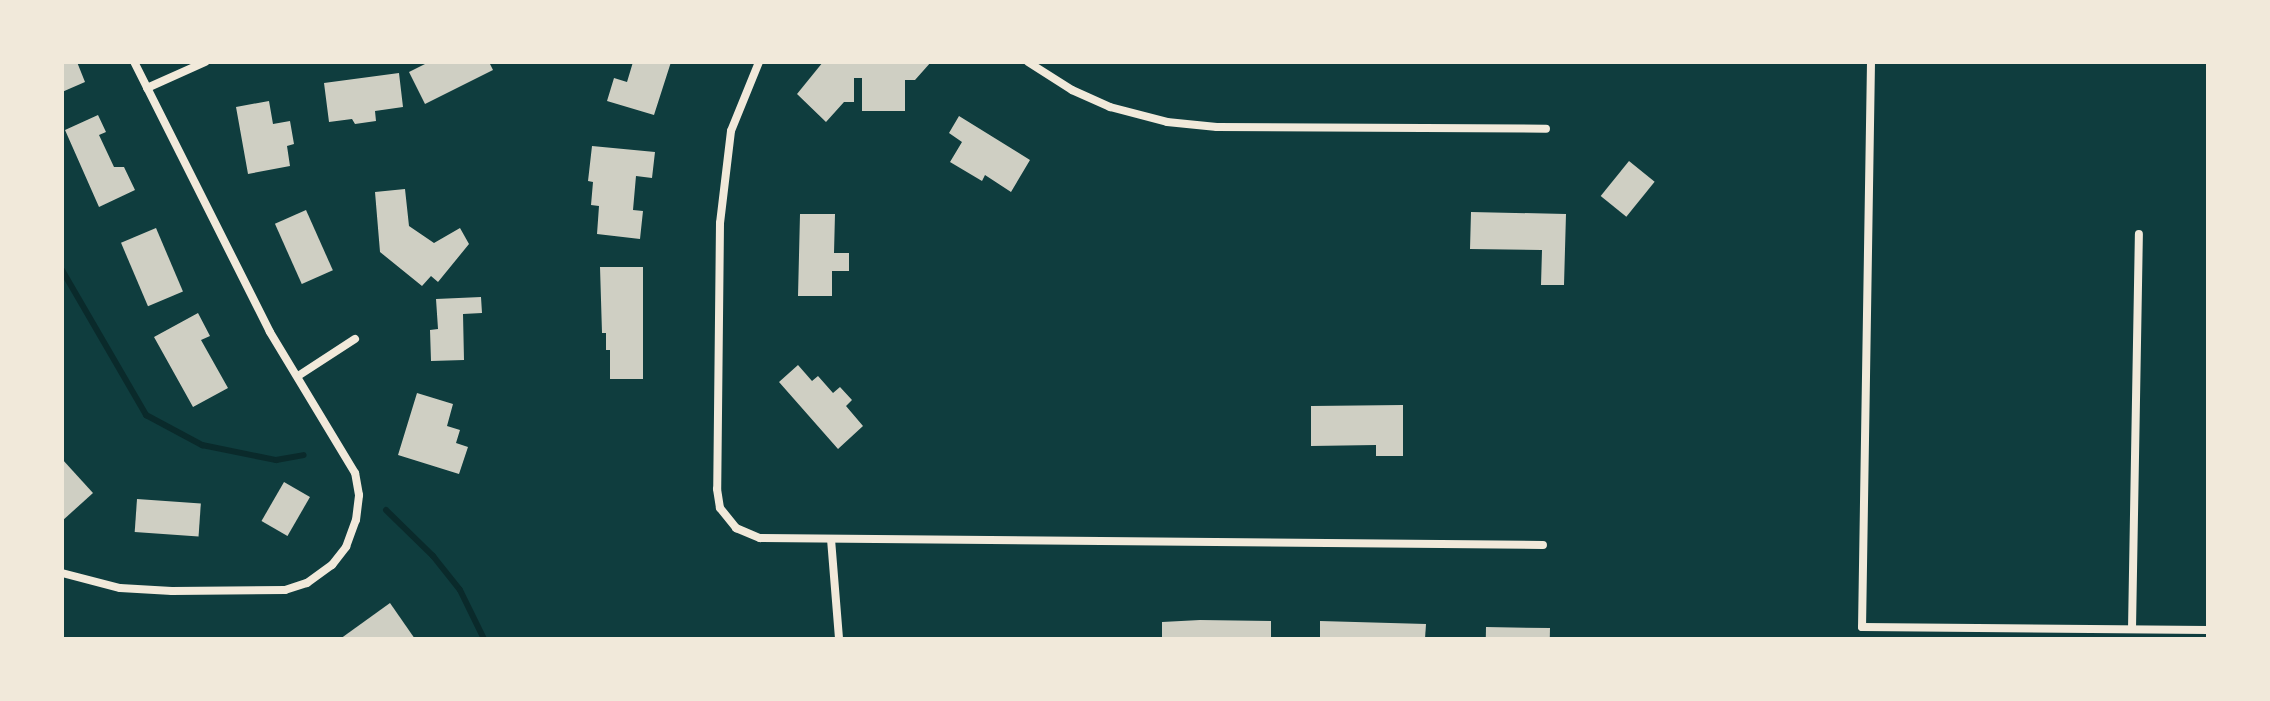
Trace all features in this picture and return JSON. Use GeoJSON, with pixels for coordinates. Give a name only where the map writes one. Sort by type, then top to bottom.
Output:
{"type":"FeatureCollection","features":[{"type":"Feature","properties":{"kind":"street"},"geometry":{"type":"LineString","coordinates":[[62,573],[120,588],[285,590],[307,583],[332,565],[346,547],[359,495],[355,473],[270,332],[134,62]]}},
{"type":"Feature","properties":{"kind":"street"},"geometry":{"type":"LineString","coordinates":[[147,88],[205,62]]}},
{"type":"Feature","properties":{"kind":"street"},"geometry":{"type":"LineString","coordinates":[[759,62],[731,131],[720,223],[717,489],[720,508],[736,528],[760,538],[1543,545]]}},
{"type":"Feature","properties":{"kind":"street"},"geometry":{"type":"LineString","coordinates":[[1028,62],[1072,90],[1110,107],[1167,122],[1217,127],[1546,129]]}},
{"type":"Feature","properties":{"kind":"street"},"geometry":{"type":"LineString","coordinates":[[1871,62],[1862,627],[2208,630]]}},
{"type":"Feature","properties":{"kind":"street"},"geometry":{"type":"LineString","coordinates":[[2132,629],[2139,234]]}},
{"type":"Feature","properties":{"kind":"street"},"geometry":{"type":"LineString","coordinates":[[298,376],[355,339]]}},
{"type":"Feature","properties":{"kind":"street"},"geometry":{"type":"LineString","coordinates":[[831,539],[839,639]]}},
{"type":"Feature","properties":{"kind":"building"},"geometry":{"type":"Polygon","coordinates":[[[62,62],[77,62],[85,82],[62,92],[62,62]]]}},
{"type":"Feature","properties":{"kind":"building"},"geometry":{"type":"Polygon","coordinates":[[[429,62],[489,62],[493,70],[425,104],[409,72],[429,62]]]}},
{"type":"Feature","properties":{"kind":"building"},"geometry":{"type":"Polygon","coordinates":[[[633,62],[671,62],[654,115],[607,101],[614,78],[627,82],[633,62]]]}},
{"type":"Feature","properties":{"kind":"building"},"geometry":{"type":"Polygon","coordinates":[[[823,62],[931,62],[915,80],[905,80],[905,111],[862,111],[862,78],[854,78],[854,102],[844,102],[826,122],[797,94],[823,62]]]}},
{"type":"Feature","properties":{"kind":"building"},"geometry":{"type":"Polygon","coordinates":[[[399,73],[403,107],[375,111],[376,121],[355,124],[352,119],[329,122],[324,83],[399,73]]]}},
{"type":"Feature","properties":{"kind":"building"},"geometry":{"type":"Polygon","coordinates":[[[269,101],[273,124],[290,121],[294,144],[287,146],[290,166],[248,174],[236,107],[269,101]]]}},
{"type":"Feature","properties":{"kind":"building"},"geometry":{"type":"Polygon","coordinates":[[[98,115],[106,132],[99,135],[114,167],[124,167],[135,190],[99,207],[65,130],[98,115]]]}},
{"type":"Feature","properties":{"kind":"building"},"geometry":{"type":"Polygon","coordinates":[[[959,116],[1030,160],[1011,192],[985,175],[982,181],[950,162],[962,142],[949,133],[959,116]]]}},
{"type":"Feature","properties":{"kind":"building"},"geometry":{"type":"Polygon","coordinates":[[[592,146],[655,152],[652,178],[636,176],[633,210],[643,211],[640,239],[597,234],[599,206],[591,205],[593,182],[588,181],[592,146]]]}},
{"type":"Feature","properties":{"kind":"building"},"geometry":{"type":"Polygon","coordinates":[[[1629,161],[1655,182],[1626,217],[1601,196],[1629,161]]]}},
{"type":"Feature","properties":{"kind":"building"},"geometry":{"type":"Polygon","coordinates":[[[405,189],[409,226],[434,243],[460,228],[469,244],[438,282],[431,276],[422,286],[380,252],[375,192],[405,189]]]}},
{"type":"Feature","properties":{"kind":"building"},"geometry":{"type":"Polygon","coordinates":[[[306,210],[333,270],[302,284],[275,224],[306,210]]]}},
{"type":"Feature","properties":{"kind":"building"},"geometry":{"type":"Polygon","coordinates":[[[1471,212],[1566,214],[1564,285],[1541,285],[1542,250],[1470,249],[1471,212]]]}},
{"type":"Feature","properties":{"kind":"building"},"geometry":{"type":"Polygon","coordinates":[[[800,214],[835,214],[834,253],[849,253],[849,271],[832,271],[832,296],[798,296],[800,214]]]}},
{"type":"Feature","properties":{"kind":"building"},"geometry":{"type":"Polygon","coordinates":[[[156,228],[183,292],[148,306],[121,243],[156,228]]]}},
{"type":"Feature","properties":{"kind":"building"},"geometry":{"type":"Polygon","coordinates":[[[600,267],[643,267],[643,379],[610,379],[610,350],[606,350],[606,333],[602,333],[600,267]]]}},
{"type":"Feature","properties":{"kind":"building"},"geometry":{"type":"Polygon","coordinates":[[[481,297],[482,313],[463,314],[464,360],[431,361],[430,330],[438,329],[436,299],[481,297]]]}},
{"type":"Feature","properties":{"kind":"building"},"geometry":{"type":"Polygon","coordinates":[[[198,313],[210,336],[201,340],[228,388],[193,407],[154,337],[198,313]]]}},
{"type":"Feature","properties":{"kind":"building"},"geometry":{"type":"Polygon","coordinates":[[[798,365],[812,381],[818,376],[833,393],[840,387],[852,400],[846,406],[863,426],[838,449],[779,382],[798,365]]]}},
{"type":"Feature","properties":{"kind":"building"},"geometry":{"type":"Polygon","coordinates":[[[417,393],[453,404],[447,426],[460,430],[456,443],[468,447],[459,474],[398,455],[417,393]]]}},
{"type":"Feature","properties":{"kind":"building"},"geometry":{"type":"Polygon","coordinates":[[[1403,405],[1403,456],[1376,456],[1376,445],[1311,446],[1311,406],[1403,405]]]}},
{"type":"Feature","properties":{"kind":"building"},"geometry":{"type":"Polygon","coordinates":[[[62,459],[93,493],[62,521],[62,459]]]}},
{"type":"Feature","properties":{"kind":"building"},"geometry":{"type":"Polygon","coordinates":[[[284,482],[310,497],[287,536],[262,521],[284,482]]]}},
{"type":"Feature","properties":{"kind":"building"},"geometry":{"type":"Polygon","coordinates":[[[137,499],[201,503],[199,536],[135,532],[137,499]]]}},
{"type":"Feature","properties":{"kind":"building"},"geometry":{"type":"Polygon","coordinates":[[[390,603],[415,639],[340,639],[390,603]]]}},
{"type":"Feature","properties":{"kind":"building"},"geometry":{"type":"Polygon","coordinates":[[[1271,621],[1271,639],[1162,639],[1162,622],[1271,621]]]}},
{"type":"Feature","properties":{"kind":"building"},"geometry":{"type":"Polygon","coordinates":[[[1320,621],[1426,624],[1425,639],[1320,639],[1320,621]]]}},
{"type":"Feature","properties":{"kind":"building"},"geometry":{"type":"Polygon","coordinates":[[[1486,627],[1550,628],[1550,639],[1486,639],[1486,627]]]}},
{"type":"Feature","properties":{"kind":"waterway"},"geometry":{"type":"LineString","coordinates":[[62,270],[146,415],[202,445],[276,460],[304,455]]}},
{"type":"Feature","properties":{"kind":"waterway"},"geometry":{"type":"LineString","coordinates":[[386,510],[433,556],[460,590],[484,639]]}}]}
